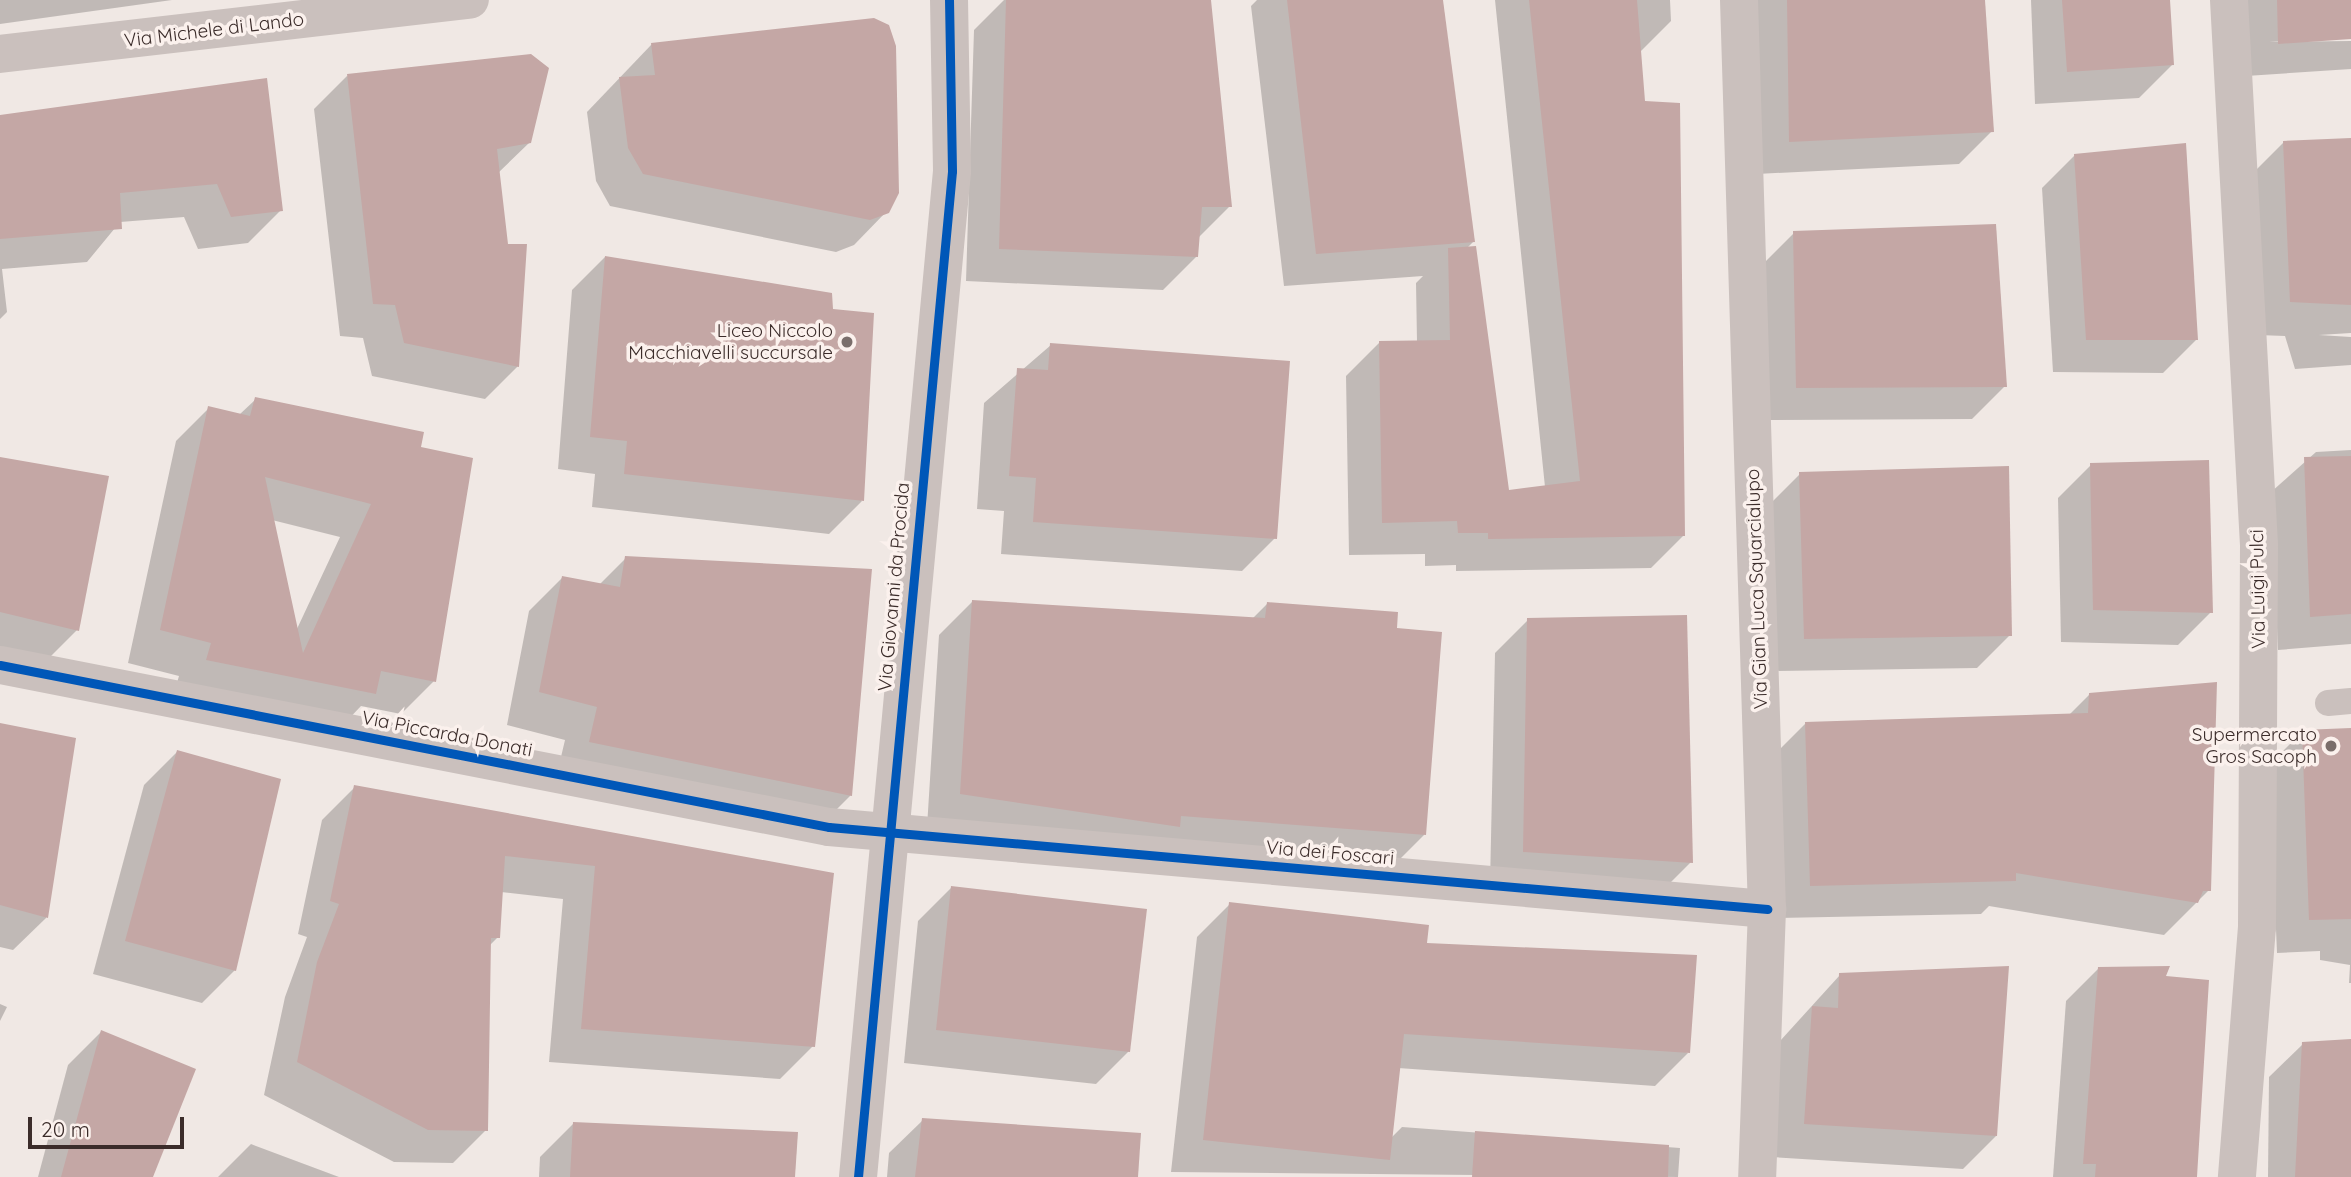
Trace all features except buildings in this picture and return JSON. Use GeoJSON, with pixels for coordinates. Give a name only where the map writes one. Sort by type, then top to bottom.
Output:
{"type":"FeatureCollection","features":[{"type":"Feature","properties":{"kind":"street","name":"Via Michele di Lando"},"geometry":{"type":"LineString","coordinates":[[0,54],[470,0]]}},
{"type":"Feature","properties":{"kind":"street","name":"Via Giovanni da Procida"},"geometry":{"type":"LineString","coordinates":[[858,1177],[952,171],[949,0]]}},
{"type":"Feature","properties":{"kind":"street","name":"Via Gian Luca Squarcialupo"},"geometry":{"type":"LineString","coordinates":[[1739,0],[1767,909],[1757,1177]]}},
{"type":"Feature","properties":{"kind":"street","name":"Via Luigi Pulci"},"geometry":{"type":"LineString","coordinates":[[2229,0],[2259,545],[2257,928],[2237,1177]]}},
{"type":"Feature","properties":{"kind":"street","name":"Via Piccarda Donati"},"geometry":{"type":"LineString","coordinates":[[0,664],[829,827],[889,831]]}},
{"type":"Feature","properties":{"kind":"street","name":"Via dei Foscari"},"geometry":{"type":"LineString","coordinates":[[889,831],[1767,909]]}},
{"type":"Feature","properties":{"kind":"cycle path"},"geometry":{"type":"LineString","coordinates":[[858,1177],[952,171],[949,0]]}},
{"type":"Feature","properties":{"kind":"cycle path"},"geometry":{"type":"LineString","coordinates":[[0,665],[829,827],[1767,909]]}},
{"type":"Feature","properties":{"kind":"place","name":"Liceo Niccolo Macchiavelli succursale"},"geometry":{"type":"Point","coordinates":[847,342]}},
{"type":"Feature","properties":{"kind":"place","name":"Supermercato Gros Sacoph"},"geometry":{"type":"Point","coordinates":[2331,746]}}]}
